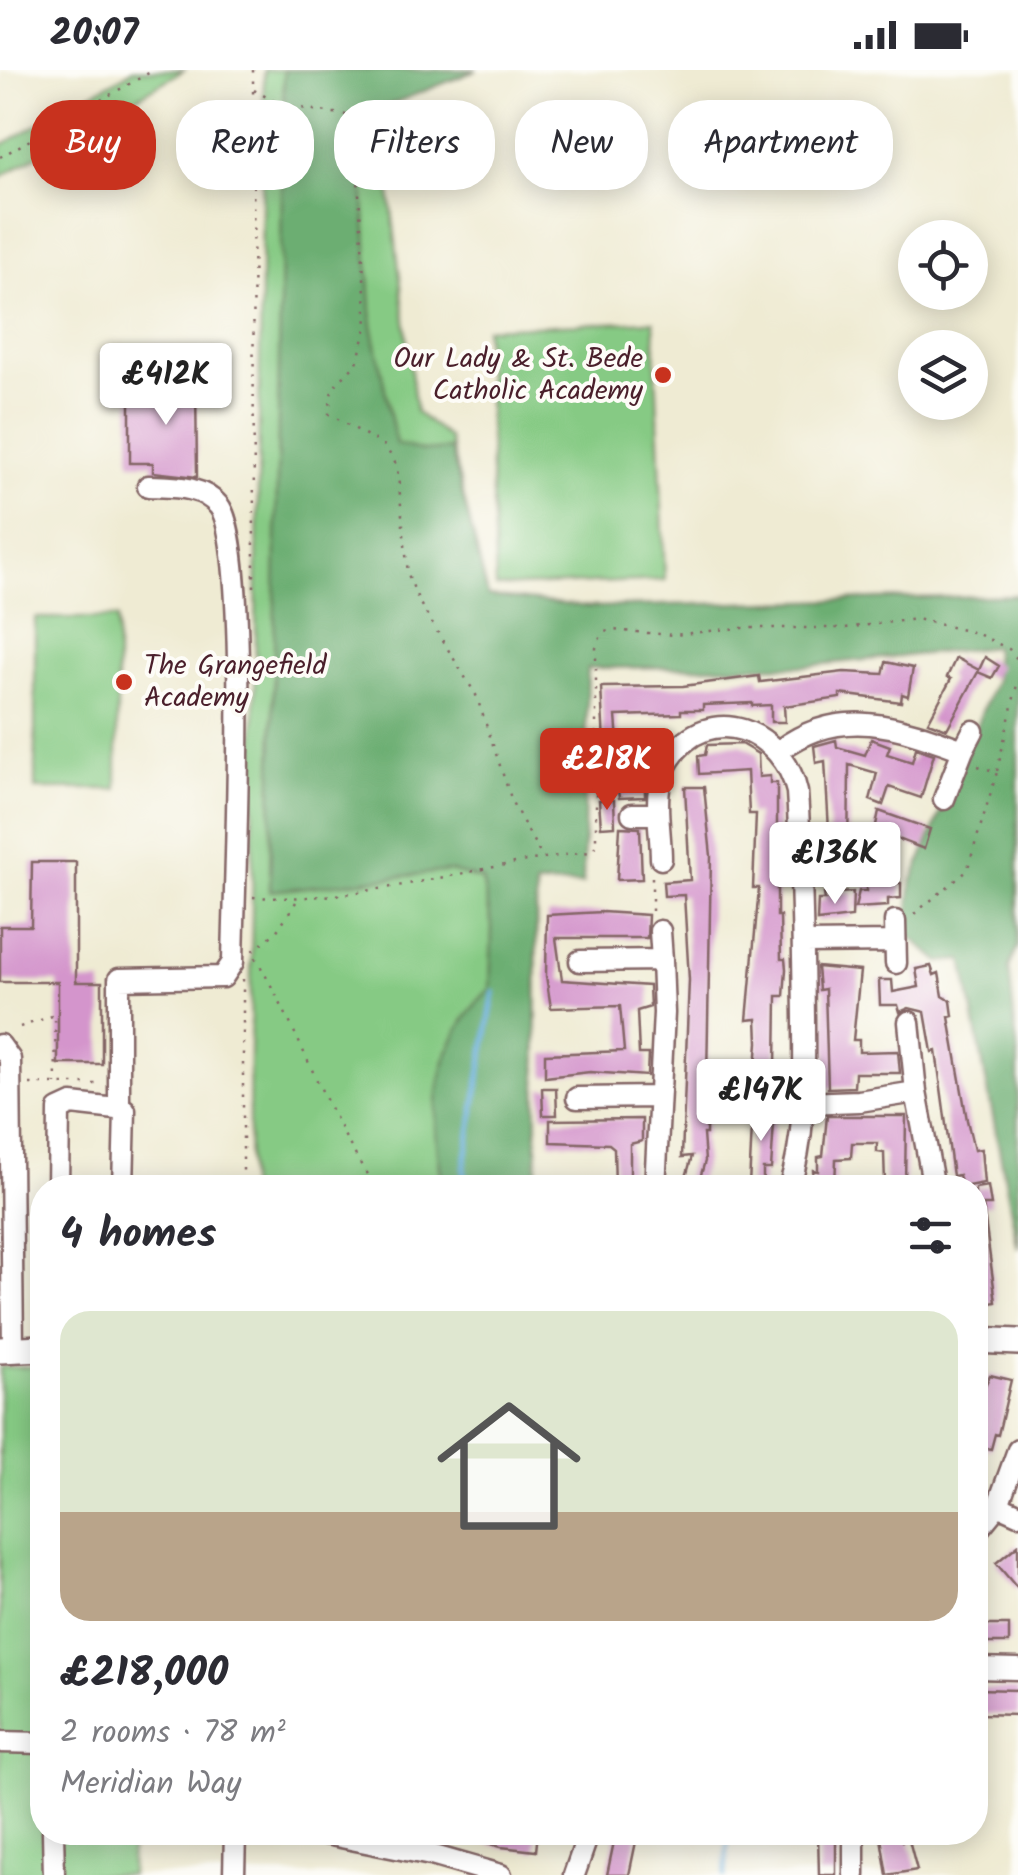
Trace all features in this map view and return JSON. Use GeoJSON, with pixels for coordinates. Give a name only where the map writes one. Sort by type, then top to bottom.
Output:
{"type":"FeatureCollection","features":[{"type":"Feature","properties":{"kind":"main road"},"geometry":{"type":"LineString","coordinates":[[988,1341],[1018,1342]]}},
{"type":"Feature","properties":{"kind":"street"},"geometry":{"type":"LineString","coordinates":[[119,1106],[119,978],[235,976],[232,540],[228,522],[209,496],[148,486]]}},
{"type":"Feature","properties":{"kind":"street"},"geometry":{"type":"LineString","coordinates":[[780,750],[820,726],[863,723],[915,732],[966,747],[944,799]]}},
{"type":"Feature","properties":{"kind":"street"},"geometry":{"type":"LineString","coordinates":[[656,862],[659,784],[669,760],[698,734],[740,729],[762,735],[780,750],[791,769],[797,792],[805,942],[804,1103],[792,1175]]}},
{"type":"Feature","properties":{"kind":"street"},"geometry":{"type":"LineString","coordinates":[[632,814],[658,814]]}},
{"type":"Feature","properties":{"kind":"street"},"geometry":{"type":"LineString","coordinates":[[655,1175],[664,1012],[656,928]]}},
{"type":"Feature","properties":{"kind":"street"},"geometry":{"type":"LineString","coordinates":[[805,942],[894,931],[896,963]]}},
{"type":"Feature","properties":{"kind":"street"},"geometry":{"type":"LineString","coordinates":[[580,960],[662,960]]}},
{"type":"Feature","properties":{"kind":"street"},"geometry":{"type":"LineString","coordinates":[[908,1022],[932,1175]]}},
{"type":"Feature","properties":{"kind":"street"},"geometry":{"type":"LineString","coordinates":[[0,1045],[10,1060],[6,1350]]}},
{"type":"Feature","properties":{"kind":"street"},"geometry":{"type":"LineString","coordinates":[[804,1103],[859,1101],[916,1092]]}},
{"type":"Feature","properties":{"kind":"street"},"geometry":{"type":"LineString","coordinates":[[577,1098],[658,1097]]}},
{"type":"Feature","properties":{"kind":"street"},"geometry":{"type":"LineString","coordinates":[[58,1175],[59,1110],[63,1104],[119,1106],[125,1110],[124,1175]]}},
{"type":"Feature","properties":{"kind":"street"},"geometry":{"type":"LineString","coordinates":[[988,1517],[998,1505],[1018,1450]]}},
{"type":"Feature","properties":{"kind":"street"},"geometry":{"type":"LineString","coordinates":[[998,1505],[1018,1514]]}},
{"type":"Feature","properties":{"kind":"street"},"geometry":{"type":"LineString","coordinates":[[988,1668],[1018,1669]]}},
{"type":"Feature","properties":{"kind":"street"},"geometry":{"type":"LineString","coordinates":[[0,1742],[30,1743]]}},
{"type":"Feature","properties":{"kind":"street"},"geometry":{"type":"LineString","coordinates":[[53,1845],[54,1875]]}},
{"type":"Feature","properties":{"kind":"street"},"geometry":{"type":"LineString","coordinates":[[234,1875],[235,1845]]}},
{"type":"Feature","properties":{"kind":"street"},"geometry":{"type":"LineString","coordinates":[[381,1845],[500,1875]]}},
{"type":"Feature","properties":{"kind":"street"},"geometry":{"type":"LineString","coordinates":[[574,1875],[584,1845]]}},
{"type":"Feature","properties":{"kind":"street"},"geometry":{"type":"LineString","coordinates":[[854,1845],[854,1875]]}},
{"type":"Feature","properties":{"kind":"path"},"geometry":{"type":"LineString","coordinates":[[0,157],[154,70]]}},
{"type":"Feature","properties":{"kind":"path"},"geometry":{"type":"LineString","coordinates":[[253,90],[281,105],[347,115],[356,128],[368,327],[357,363],[332,388],[329,414],[384,446],[398,466],[408,574],[419,602],[476,695],[513,804],[527,837],[542,858]]}},
{"type":"Feature","properties":{"kind":"path"},"geometry":{"type":"LineString","coordinates":[[253,898],[298,900],[456,878],[542,858],[590,852],[596,845],[594,677],[602,633],[846,628],[916,618],[976,634],[1009,649],[1018,660]]}},
{"type":"Feature","properties":{"kind":"path"},"geometry":{"type":"LineString","coordinates":[[894,931],[966,871],[997,772],[1018,680]]}},
{"type":"Feature","properties":{"kind":"path"},"geometry":{"type":"LineString","coordinates":[[966,747],[997,772]]}},
{"type":"Feature","properties":{"kind":"path"},"geometry":{"type":"LineString","coordinates":[[656,862],[656,928]]}},
{"type":"Feature","properties":{"kind":"path"},"geometry":{"type":"LineString","coordinates":[[298,900],[276,932],[252,952],[278,996],[332,1118],[368,1175]]}},
{"type":"Feature","properties":{"kind":"path"},"geometry":{"type":"LineString","coordinates":[[20,1027],[55,1015],[56,1084]]}},
{"type":"Feature","properties":{"kind":"path"},"geometry":{"type":"LineString","coordinates":[[21,1084],[108,1084]]}},
{"type":"Feature","properties":{"kind":"green space"},"geometry":{"type":"Polygon","coordinates":[[[133,70],[184,70],[132,100],[80,100],[133,70]]]}},
{"type":"Feature","properties":{"kind":"green space"},"geometry":{"type":"Polygon","coordinates":[[[264,70],[477,70],[400,100],[334,100],[334,190],[390,190],[416,412],[449,438],[488,596],[536,884],[537,1175],[248,1175],[262,190],[314,190],[314,100],[264,100],[264,70]]]}},
{"type":"Feature","properties":{"kind":"green space"},"geometry":{"type":"Polygon","coordinates":[[[284,70],[477,70],[402,100],[334,100],[334,190],[364,190],[372,325],[396,444],[423,451],[451,449],[488,596],[591,607],[1018,595],[1018,946],[1009,968],[1018,1058],[1018,1248],[963,960],[940,962],[907,934],[911,884],[995,680],[994,647],[805,666],[588,668],[583,884],[536,885],[537,1175],[442,1175],[436,1133],[440,1080],[457,1031],[490,989],[492,926],[482,880],[450,871],[270,891],[282,190],[314,190],[314,100],[283,100],[284,70]]]}},
{"type":"Feature","properties":{"kind":"green space"},"geometry":{"type":"Polygon","coordinates":[[[30,129],[30,160],[0,177],[0,146],[30,129]]]}},
{"type":"Feature","properties":{"kind":"green space"},"geometry":{"type":"Polygon","coordinates":[[[654,321],[665,580],[496,587],[485,328],[654,321]]]}},
{"type":"Feature","properties":{"kind":"green space"},"geometry":{"type":"Polygon","coordinates":[[[35,618],[117,618],[117,789],[35,789],[35,618]]]}},
{"type":"Feature","properties":{"kind":"green space"},"geometry":{"type":"Polygon","coordinates":[[[0,1367],[30,1367],[30,1845],[131,1845],[130,1875],[0,1875],[0,1367]]]}},
{"type":"Feature","properties":{"kind":"building"},"geometry":{"type":"Polygon","coordinates":[[[152,382],[196,382],[197,477],[153,472],[153,463],[130,463],[130,395],[152,395],[152,382]]]}},
{"type":"Feature","properties":{"kind":"building"},"geometry":{"type":"Polygon","coordinates":[[[985,657],[999,666],[992,678],[978,672],[947,729],[928,722],[951,679],[947,677],[956,658],[979,670],[985,657]]]}},
{"type":"Feature","properties":{"kind":"building"},"geometry":{"type":"Polygon","coordinates":[[[886,662],[913,668],[908,696],[902,694],[901,702],[840,694],[840,698],[784,706],[785,722],[771,722],[771,705],[752,703],[703,705],[703,710],[681,710],[681,714],[616,716],[618,742],[604,743],[601,687],[683,686],[759,676],[760,682],[844,672],[883,674],[886,662]]]}},
{"type":"Feature","properties":{"kind":"building"},"geometry":{"type":"Polygon","coordinates":[[[871,739],[890,746],[887,754],[912,762],[916,748],[934,754],[921,798],[889,787],[883,805],[870,800],[877,773],[849,765],[848,865],[831,865],[825,761],[816,763],[814,746],[836,740],[837,747],[865,755],[871,739]]]}},
{"type":"Feature","properties":{"kind":"building"},"geometry":{"type":"Polygon","coordinates":[[[644,743],[645,797],[619,798],[616,775],[625,775],[623,744],[644,743]]]}},
{"type":"Feature","properties":{"kind":"building"},"geometry":{"type":"Polygon","coordinates":[[[741,744],[758,754],[759,777],[770,776],[770,783],[777,783],[777,916],[781,959],[785,959],[786,969],[784,996],[777,996],[776,1068],[781,1068],[780,1081],[775,1080],[775,1095],[755,1096],[756,1077],[743,1076],[744,1068],[756,1068],[758,1042],[757,1019],[747,1020],[759,888],[753,888],[756,814],[749,814],[747,771],[699,774],[698,756],[705,755],[707,745],[741,744]]]}},
{"type":"Feature","properties":{"kind":"building"},"geometry":{"type":"Polygon","coordinates":[[[685,787],[704,787],[711,856],[706,1134],[701,1175],[687,1175],[692,1156],[682,1157],[689,980],[684,895],[664,896],[663,882],[690,880],[685,787]]]}},
{"type":"Feature","properties":{"kind":"building"},"geometry":{"type":"Polygon","coordinates":[[[599,800],[614,800],[615,826],[601,827],[599,800]]]}},
{"type":"Feature","properties":{"kind":"building"},"geometry":{"type":"Polygon","coordinates":[[[879,811],[930,829],[924,849],[875,830],[879,811]]]}},
{"type":"Feature","properties":{"kind":"building"},"geometry":{"type":"Polygon","coordinates":[[[620,827],[640,828],[642,879],[617,880],[620,827]]]}},
{"type":"Feature","properties":{"kind":"building"},"geometry":{"type":"Polygon","coordinates":[[[32,862],[76,862],[76,982],[102,982],[102,1064],[58,1064],[58,982],[0,982],[0,926],[31,926],[32,862]]]}},
{"type":"Feature","properties":{"kind":"building"},"geometry":{"type":"Polygon","coordinates":[[[866,883],[901,883],[901,898],[888,899],[888,906],[855,908],[859,891],[866,891],[866,883]]]}},
{"type":"Feature","properties":{"kind":"building"},"geometry":{"type":"Polygon","coordinates":[[[853,892],[852,917],[817,921],[818,900],[825,900],[824,894],[853,892]]]}},
{"type":"Feature","properties":{"kind":"building"},"geometry":{"type":"Polygon","coordinates":[[[547,915],[648,915],[647,938],[556,938],[562,980],[649,986],[650,1007],[637,1011],[639,1054],[648,1054],[647,1076],[590,1072],[545,1077],[545,1054],[624,1051],[620,1006],[551,1008],[546,976],[547,915]]]}},
{"type":"Feature","properties":{"kind":"building"},"geometry":{"type":"Polygon","coordinates":[[[931,966],[934,975],[939,973],[943,996],[951,1001],[953,1016],[949,1017],[967,1120],[974,1150],[981,1149],[983,1175],[953,1175],[936,1051],[932,1052],[925,1012],[909,1008],[900,1012],[898,1005],[880,1005],[879,980],[892,980],[893,992],[919,987],[916,969],[931,966]]]}},
{"type":"Feature","properties":{"kind":"building"},"geometry":{"type":"Polygon","coordinates":[[[817,967],[860,971],[853,1040],[859,1040],[859,1052],[898,1051],[900,1073],[855,1073],[854,1087],[828,1088],[825,989],[819,990],[817,967]]]}},
{"type":"Feature","properties":{"kind":"building"},"geometry":{"type":"Polygon","coordinates":[[[542,1088],[556,1088],[557,1115],[543,1115],[542,1088]]]}},
{"type":"Feature","properties":{"kind":"building"},"geometry":{"type":"Polygon","coordinates":[[[753,1107],[775,1108],[771,1169],[763,1169],[763,1175],[750,1175],[753,1107]]]}},
{"type":"Feature","properties":{"kind":"building"},"geometry":{"type":"Polygon","coordinates":[[[827,1116],[906,1116],[905,1175],[885,1175],[884,1153],[877,1152],[877,1143],[852,1143],[851,1158],[836,1159],[835,1175],[813,1175],[813,1170],[818,1171],[818,1157],[823,1156],[827,1116]]]}},
{"type":"Feature","properties":{"kind":"building"},"geometry":{"type":"Polygon","coordinates":[[[642,1119],[642,1141],[630,1144],[630,1175],[615,1175],[614,1148],[609,1144],[550,1142],[550,1120],[642,1119]]]}},
{"type":"Feature","properties":{"kind":"building"},"geometry":{"type":"Polygon","coordinates":[[[988,1242],[996,1302],[988,1304],[988,1242]]]}},
{"type":"Feature","properties":{"kind":"building"},"geometry":{"type":"Polygon","coordinates":[[[990,1375],[1011,1380],[991,1449],[988,1448],[990,1375]]]}},
{"type":"Feature","properties":{"kind":"building"},"geometry":{"type":"Polygon","coordinates":[[[1018,1545],[1018,1589],[996,1563],[1018,1545]]]}},
{"type":"Feature","properties":{"kind":"building"},"geometry":{"type":"Polygon","coordinates":[[[988,1625],[1009,1625],[1009,1643],[988,1643],[988,1625]]]}},
{"type":"Feature","properties":{"kind":"building"},"geometry":{"type":"Polygon","coordinates":[[[988,1689],[1018,1690],[1018,1715],[988,1714],[988,1689]]]}},
{"type":"Feature","properties":{"kind":"building"},"geometry":{"type":"Polygon","coordinates":[[[494,1845],[537,1845],[536,1851],[494,1845]]]}},
{"type":"Feature","properties":{"kind":"building"},"geometry":{"type":"Polygon","coordinates":[[[613,1845],[635,1845],[629,1875],[607,1875],[613,1845]]]}},
{"type":"Feature","properties":{"kind":"building"},"geometry":{"type":"Polygon","coordinates":[[[818,1845],[836,1845],[836,1875],[819,1875],[818,1845]]]}},
{"type":"Feature","properties":{"kind":"building"},"geometry":{"type":"Polygon","coordinates":[[[882,1845],[910,1845],[917,1870],[887,1875],[882,1845]]]}},
{"type":"Feature","properties":{"kind":"waterway"},"geometry":{"type":"LineString","coordinates":[[465,1175],[494,992]]}},
{"type":"Feature","properties":{"kind":"waterway"},"geometry":{"type":"LineString","coordinates":[[725,1875],[728,1845]]}},
{"type":"Feature","properties":{"kind":"place","name":"Our Lady & St. Bede Catholic Academy"},"geometry":{"type":"Point","coordinates":[663,375]}},
{"type":"Feature","properties":{"kind":"place","name":"The Grangefield Academy"},"geometry":{"type":"Point","coordinates":[124,682]}}]}
